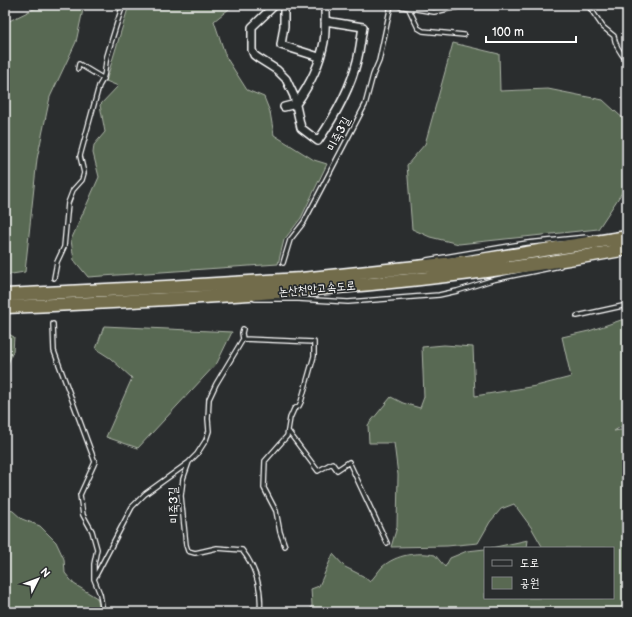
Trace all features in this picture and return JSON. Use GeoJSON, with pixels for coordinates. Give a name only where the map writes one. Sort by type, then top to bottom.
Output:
{"type":"FeatureCollection","features":[{"type":"Feature","properties":{"kind":"highway","name":"논산천안고속도로"},"geometry":{"type":"LineString","coordinates":[[5,295],[301,279],[474,261],[627,237]]}},
{"type":"Feature","properties":{"kind":"highway","name":"논산천안고속도로"},"geometry":{"type":"LineString","coordinates":[[5,307],[121,302],[324,289],[519,267],[627,249]]}},
{"type":"Feature","properties":{"kind":"street"},"geometry":{"type":"LineString","coordinates":[[275,5],[252,27],[252,50],[258,58],[273,67],[286,79],[294,96],[301,128],[318,141],[331,122],[349,84],[357,61],[363,27],[326,21]]}},
{"type":"Feature","properties":{"kind":"street"},"geometry":{"type":"LineString","coordinates":[[284,5],[284,26],[281,45],[319,57]]}},
{"type":"Feature","properties":{"kind":"street"},"geometry":{"type":"LineString","coordinates":[[284,107],[296,104],[309,85],[324,42],[326,21],[325,5]]}},
{"type":"Feature","properties":{"kind":"lane"},"geometry":{"type":"LineString","coordinates":[[54,278],[57,262],[64,247],[68,203],[73,190],[82,180],[84,173],[80,156],[82,145],[99,86],[104,79],[106,59],[122,5]]}},
{"type":"Feature","properties":{"kind":"lane"},"geometry":{"type":"LineString","coordinates":[[392,5],[407,6],[434,12],[468,5]]}},
{"type":"Feature","properties":{"kind":"lane","name":"미죽3길"},"geometry":{"type":"LineString","coordinates":[[283,263],[290,240],[304,222],[365,105],[373,75],[379,61],[392,5]]}},
{"type":"Feature","properties":{"kind":"lane"},"geometry":{"type":"LineString","coordinates":[[588,5],[603,26],[614,36],[614,41],[627,61]]}},
{"type":"Feature","properties":{"kind":"lane"},"geometry":{"type":"LineString","coordinates":[[407,6],[418,28],[424,31],[464,35]]}},
{"type":"Feature","properties":{"kind":"lane"},"geometry":{"type":"LineString","coordinates":[[78,69],[79,64],[104,79]]}},
{"type":"Feature","properties":{"kind":"lane"},"geometry":{"type":"LineString","coordinates":[[597,236],[612,240]]}},
{"type":"Feature","properties":{"kind":"lane"},"geometry":{"type":"LineString","coordinates":[[419,261],[527,243],[589,237]]}},
{"type":"Feature","properties":{"kind":"lane"},"geometry":{"type":"LineString","coordinates":[[250,299],[298,299],[348,302],[439,295],[492,280],[565,265],[575,258]]}},
{"type":"Feature","properties":{"kind":"lane"},"geometry":{"type":"LineString","coordinates":[[357,273],[369,268],[398,264]]}},
{"type":"Feature","properties":{"kind":"lane"},"geometry":{"type":"LineString","coordinates":[[212,296],[221,300],[236,300]]}},
{"type":"Feature","properties":{"kind":"lane"},"geometry":{"type":"LineString","coordinates":[[577,316],[627,305]]}},
{"type":"Feature","properties":{"kind":"lane"},"geometry":{"type":"LineString","coordinates":[[54,324],[54,351],[94,462],[80,494],[83,515],[92,531],[97,549],[94,564],[94,579],[100,594],[103,612]]}},
{"type":"Feature","properties":{"kind":"lane"},"geometry":{"type":"LineString","coordinates":[[243,329],[243,339],[314,342],[314,356],[301,402],[299,406],[294,409],[290,418],[287,436],[265,461],[264,488],[276,511],[280,532],[285,546]]}},
{"type":"Feature","properties":{"kind":"lane","name":"미죽3길"},"geometry":{"type":"LineString","coordinates":[[243,339],[216,384],[209,399],[209,430],[206,440],[197,454],[189,462],[183,479],[181,496],[186,545],[188,551],[195,552],[217,548],[242,550],[249,559],[256,575],[261,604],[260,612]]}},
{"type":"Feature","properties":{"kind":"lane"},"geometry":{"type":"LineString","coordinates":[[288,431],[318,471],[332,463],[337,470],[349,462],[387,543]]}},
{"type":"Feature","properties":{"kind":"lane"},"geometry":{"type":"LineString","coordinates":[[94,579],[132,507],[145,494],[189,462]]}},
{"type":"Feature","properties":{"kind":"green space"},"geometry":{"type":"Polygon","coordinates":[[[42,5],[84,5],[76,42],[50,97],[37,159],[25,272],[5,275],[5,23],[42,5]]]}},
{"type":"Feature","properties":{"kind":"green space"},"geometry":{"type":"Polygon","coordinates":[[[129,5],[234,5],[214,21],[226,57],[247,90],[264,97],[270,112],[274,135],[314,160],[327,164],[301,218],[284,240],[278,264],[88,277],[74,260],[71,240],[99,177],[93,153],[94,145],[105,132],[100,105],[118,86],[106,81],[129,5]]]}},
{"type":"Feature","properties":{"kind":"green space"},"geometry":{"type":"Polygon","coordinates":[[[453,43],[499,54],[500,91],[548,89],[603,100],[627,122],[627,185],[598,229],[459,244],[430,237],[412,229],[407,165],[425,144],[453,43]]]}},
{"type":"Feature","properties":{"kind":"green space"},"geometry":{"type":"Polygon","coordinates":[[[627,318],[627,423],[614,431],[627,429],[627,612],[310,612],[312,605],[311,589],[319,586],[333,554],[345,567],[363,576],[370,582],[382,567],[394,559],[407,555],[435,555],[445,567],[450,558],[467,551],[484,549],[484,599],[614,599],[614,547],[542,547],[531,527],[514,504],[501,509],[490,522],[478,543],[447,546],[391,547],[397,527],[398,475],[394,443],[369,443],[368,425],[391,397],[403,403],[420,408],[424,397],[422,347],[444,345],[473,347],[475,396],[536,386],[571,377],[562,337],[589,331],[627,318]]]}},
{"type":"Feature","properties":{"kind":"green space"},"geometry":{"type":"Polygon","coordinates":[[[104,326],[232,332],[217,363],[138,448],[106,437],[132,378],[110,358],[96,349],[104,326]]]}},
{"type":"Feature","properties":{"kind":"green space"},"geometry":{"type":"Polygon","coordinates":[[[5,332],[14,337],[13,351],[5,371],[5,332]]]}},
{"type":"Feature","properties":{"kind":"green space"},"geometry":{"type":"Polygon","coordinates":[[[5,508],[13,511],[22,519],[40,526],[56,542],[64,559],[65,573],[74,584],[97,598],[101,612],[5,612],[5,508]]]}},
{"type":"Feature","properties":{"kind":"green space"},"geometry":{"type":"Polygon","coordinates":[[[528,540],[527,547],[496,547],[528,540]]]}}]}
